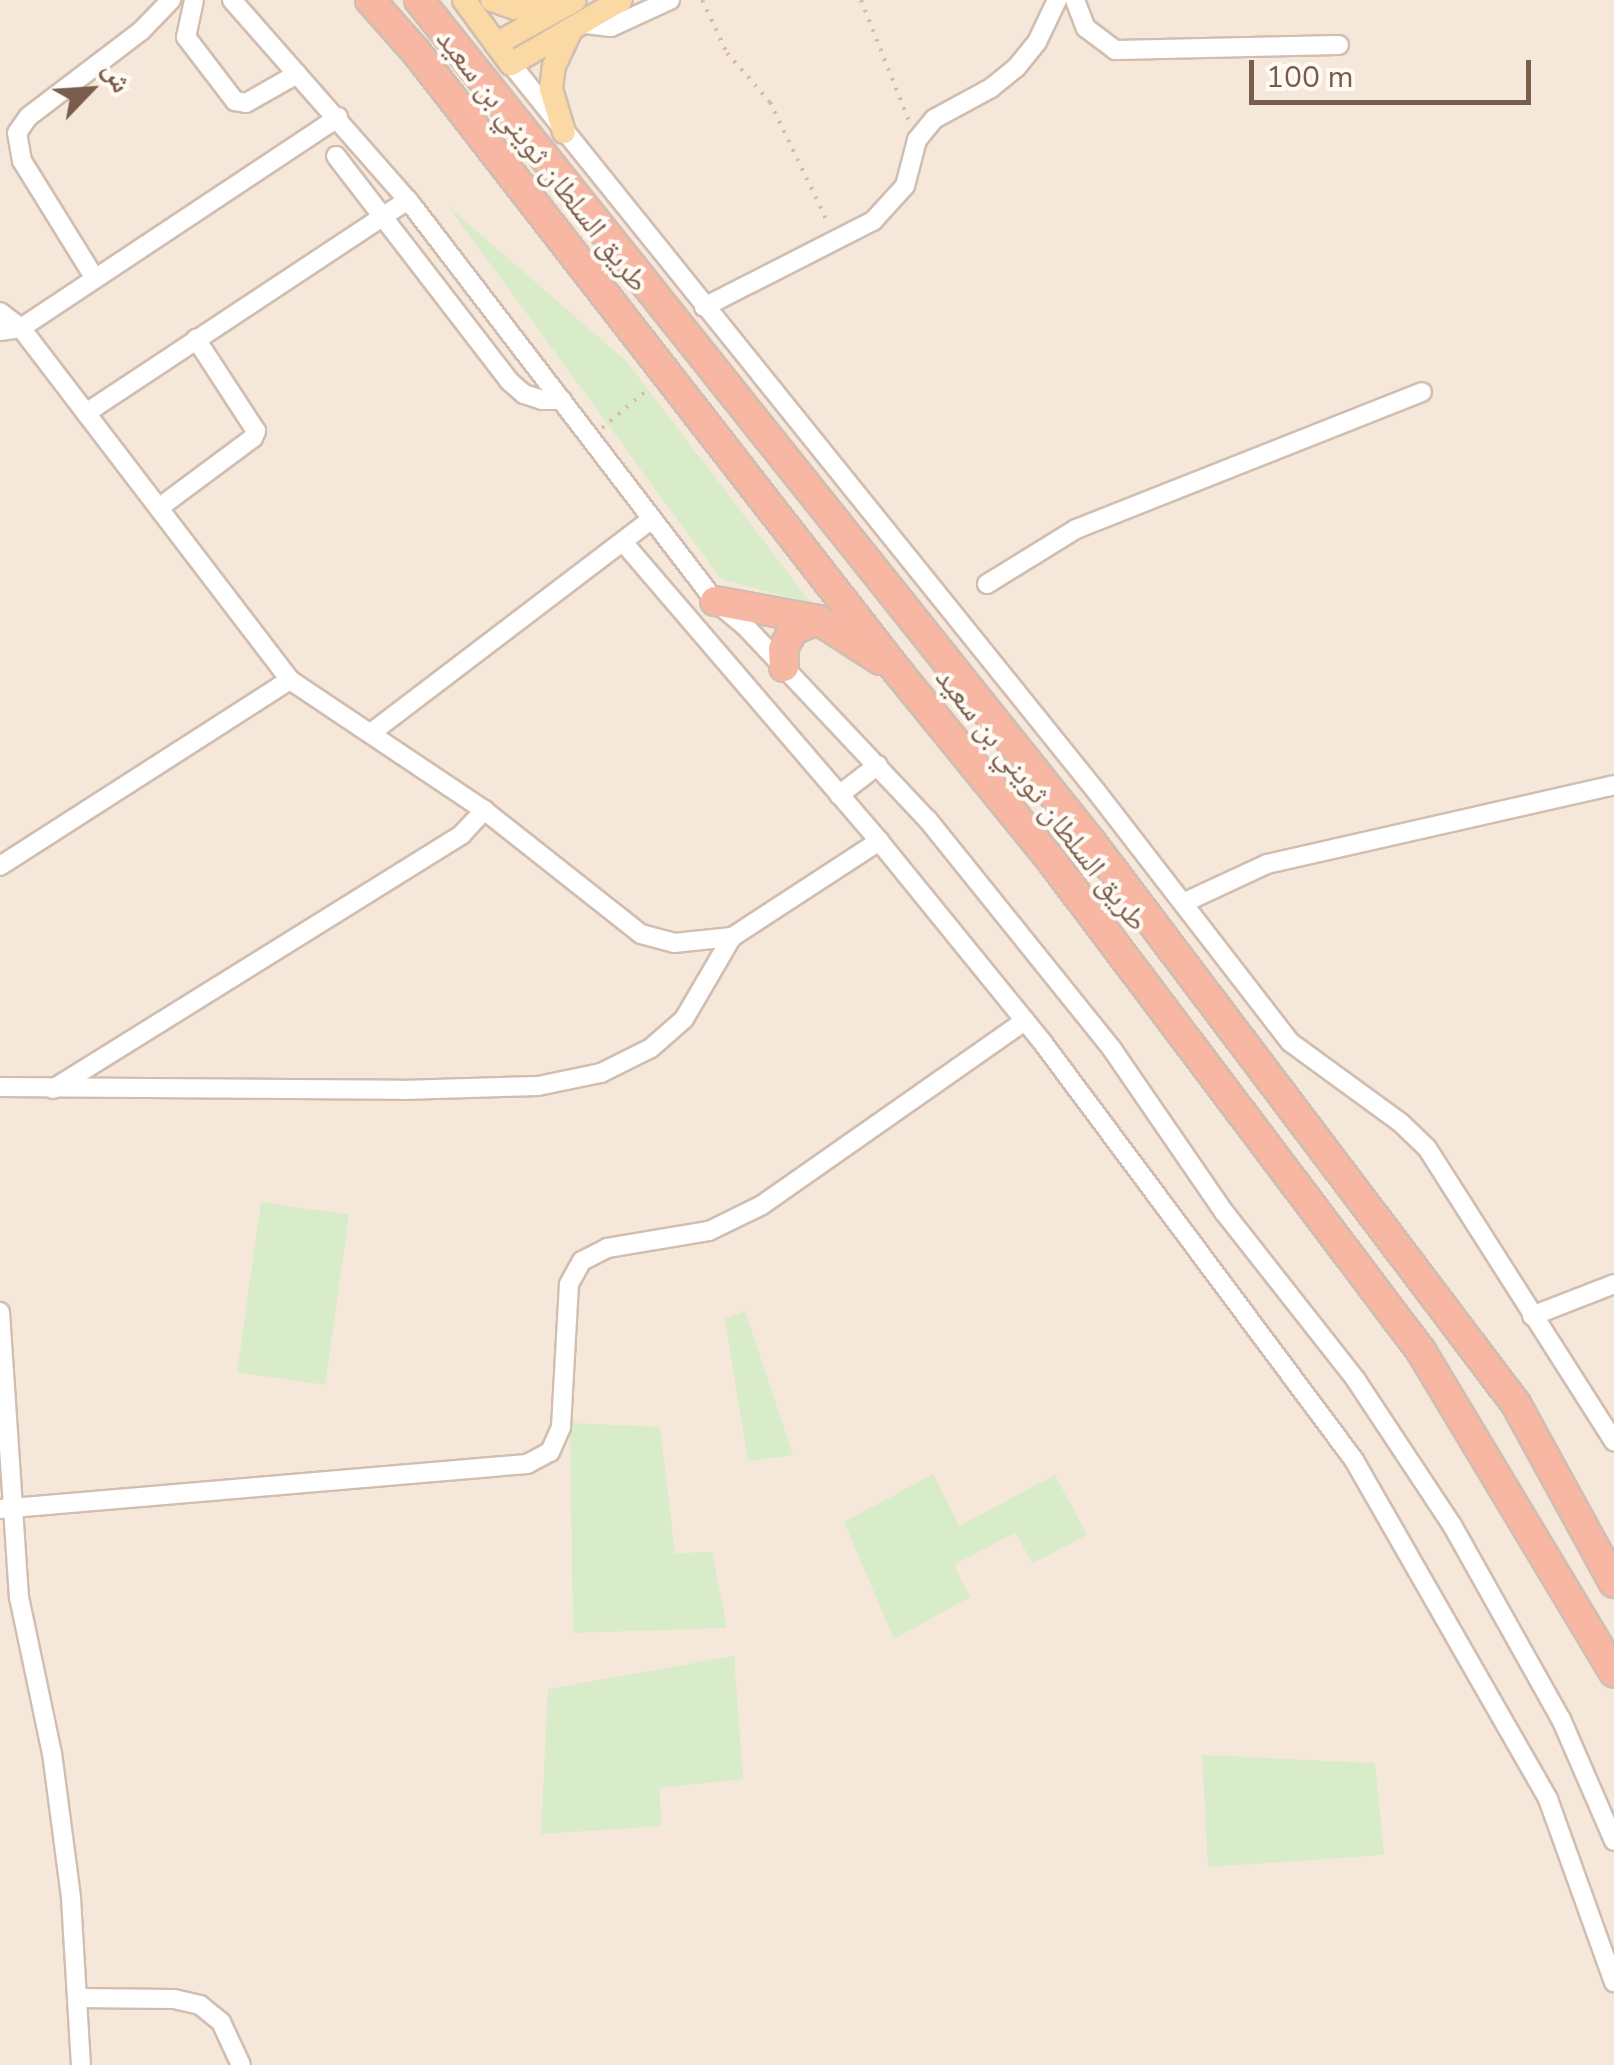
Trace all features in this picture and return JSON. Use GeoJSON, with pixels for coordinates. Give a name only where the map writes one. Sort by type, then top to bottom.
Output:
{"type":"FeatureCollection","features":[{"type":"Feature","properties":{"kind":"highway","name":"طريق السلطان ثويني بن سعيد"},"geometry":{"type":"LineString","coordinates":[[370,0],[418,54],[899,674],[1054,864],[1420,1350],[1528,1523],[1614,1672]]}},
{"type":"Feature","properties":{"kind":"highway","name":"طريق السلطان ثويني بن سعيد"},"geometry":{"type":"LineString","coordinates":[[418,0],[1092,843],[1516,1404],[1614,1584]]}},
{"type":"Feature","properties":{"kind":"highway"},"geometry":{"type":"LineString","coordinates":[[715,600],[818,620],[899,674]]}},
{"type":"Feature","properties":{"kind":"highway"},"geometry":{"type":"LineString","coordinates":[[784,667],[783,649],[793,630],[818,620]]}},
{"type":"Feature","properties":{"kind":"highway"},"geometry":{"type":"LineString","coordinates":[[1516,1404],[1614,1548]]}},
{"type":"Feature","properties":{"kind":"main road"},"geometry":{"type":"LineString","coordinates":[[464,0],[511,64],[572,14]]}},
{"type":"Feature","properties":{"kind":"main road"},"geometry":{"type":"LineString","coordinates":[[492,0],[515,8],[572,14]]}},
{"type":"Feature","properties":{"kind":"main road"},"geometry":{"type":"LineString","coordinates":[[496,44],[572,14],[622,0]]}},
{"type":"Feature","properties":{"kind":"main road"},"geometry":{"type":"LineString","coordinates":[[564,132],[555,111],[554,66],[572,14]]}},
{"type":"Feature","properties":{"kind":"street"},"geometry":{"type":"LineString","coordinates":[[94,277],[22,161],[17,133],[28,118],[142,30],[171,0]]}},
{"type":"Feature","properties":{"kind":"street"},"geometry":{"type":"LineString","coordinates":[[194,0],[186,36],[235,102],[246,103],[297,74]]}},
{"type":"Feature","properties":{"kind":"street"},"geometry":{"type":"LineString","coordinates":[[232,0],[408,200],[715,600],[928,820],[1112,1049],[1224,1212],[1356,1380],[1452,1525],[1543,1687],[1614,1840]]}},
{"type":"Feature","properties":{"kind":"street"},"geometry":{"type":"LineString","coordinates":[[572,14],[611,27],[670,0]]}},
{"type":"Feature","properties":{"kind":"street"},"geometry":{"type":"LineString","coordinates":[[704,307],[873,221],[905,186],[917,140],[934,120],[991,88],[1016,68],[1038,42],[1057,0]]}},
{"type":"Feature","properties":{"kind":"street"},"geometry":{"type":"LineString","coordinates":[[1075,0],[1086,28],[1115,50],[1339,45]]}},
{"type":"Feature","properties":{"kind":"street"},"geometry":{"type":"LineString","coordinates":[[511,64],[1298,1050],[1401,1123],[1427,1148],[1614,1442]]}},
{"type":"Feature","properties":{"kind":"street"},"geometry":{"type":"LineString","coordinates":[[0,331],[21,328],[338,118]]}},
{"type":"Feature","properties":{"kind":"street"},"geometry":{"type":"LineString","coordinates":[[336,156],[509,381],[524,394],[542,400],[562,400]]}},
{"type":"Feature","properties":{"kind":"street"},"geometry":{"type":"LineString","coordinates":[[86,413],[408,200]]}},
{"type":"Feature","properties":{"kind":"street"},"geometry":{"type":"LineString","coordinates":[[0,312],[21,328],[290,680],[484,810],[641,934],[674,943],[732,936],[879,841]]}},
{"type":"Feature","properties":{"kind":"street"},"geometry":{"type":"LineString","coordinates":[[160,508],[256,432],[196,339]]}},
{"type":"Feature","properties":{"kind":"street"},"geometry":{"type":"LineString","coordinates":[[988,584],[1076,529],[1422,392]]}},
{"type":"Feature","properties":{"kind":"street"},"geometry":{"type":"LineString","coordinates":[[370,732],[651,520]]}},
{"type":"Feature","properties":{"kind":"street"},"geometry":{"type":"LineString","coordinates":[[622,542],[879,841],[1025,1021],[1354,1460],[1548,1798],[1614,1982]]}},
{"type":"Feature","properties":{"kind":"street"},"geometry":{"type":"LineString","coordinates":[[0,866],[290,680]]}},
{"type":"Feature","properties":{"kind":"street"},"geometry":{"type":"LineString","coordinates":[[839,795],[878,765]]}},
{"type":"Feature","properties":{"kind":"street"},"geometry":{"type":"LineString","coordinates":[[1183,903],[1266,864],[1614,785]]}},
{"type":"Feature","properties":{"kind":"street"},"geometry":{"type":"LineString","coordinates":[[53,1089],[462,834],[484,810]]}},
{"type":"Feature","properties":{"kind":"street"},"geometry":{"type":"LineString","coordinates":[[0,1088],[402,1090],[538,1086],[601,1072],[651,1048],[684,1019],[732,936]]}},
{"type":"Feature","properties":{"kind":"street"},"geometry":{"type":"LineString","coordinates":[[5,1509],[528,1464],[550,1452],[561,1428],[569,1284],[582,1261],[608,1248],[709,1231],[762,1205],[1025,1021]]}},
{"type":"Feature","properties":{"kind":"street"},"geometry":{"type":"LineString","coordinates":[[1532,1316],[1614,1284]]}},
{"type":"Feature","properties":{"kind":"street"},"geometry":{"type":"LineString","coordinates":[[0,1312],[5,1509],[52,1753],[71,1898],[81,2065]]}},
{"type":"Feature","properties":{"kind":"street"},"geometry":{"type":"LineString","coordinates":[[77,1998],[174,1998],[200,2005],[221,2022],[241,2065]]}},
{"type":"Feature","properties":{"kind":"path"},"geometry":{"type":"LineString","coordinates":[[702,0],[727,53],[776,114],[835,240]]}},
{"type":"Feature","properties":{"kind":"path"},"geometry":{"type":"LineString","coordinates":[[861,0],[917,140]]}},
{"type":"Feature","properties":{"kind":"path"},"geometry":{"type":"LineString","coordinates":[[589,436],[667,372]]}},
{"type":"Feature","properties":{"kind":"shaded area"},"geometry":{"type":"Polygon","coordinates":[[[0,0],[1614,0],[1614,2065],[0,2065],[0,0]]]}},
{"type":"Feature","properties":{"kind":"green space"},"geometry":{"type":"Polygon","coordinates":[[[448,206],[627,362],[811,603],[721,579],[448,206]]]}},
{"type":"Feature","properties":{"kind":"green space"},"geometry":{"type":"Polygon","coordinates":[[[261,1202],[349,1214],[325,1385],[237,1372],[261,1202]]]}},
{"type":"Feature","properties":{"kind":"green space"},"geometry":{"type":"Polygon","coordinates":[[[745,1311],[793,1455],[748,1461],[725,1319],[745,1311]]]}},
{"type":"Feature","properties":{"kind":"green space"},"geometry":{"type":"Polygon","coordinates":[[[570,1423],[660,1427],[675,1553],[712,1552],[727,1628],[573,1633],[570,1423]]]}},
{"type":"Feature","properties":{"kind":"green space"},"geometry":{"type":"Polygon","coordinates":[[[933,1474],[959,1526],[1055,1475],[1087,1535],[1033,1563],[1015,1533],[954,1565],[970,1597],[894,1639],[844,1522],[933,1474]]]}},
{"type":"Feature","properties":{"kind":"green space"},"geometry":{"type":"Polygon","coordinates":[[[734,1656],[743,1779],[659,1788],[662,1826],[541,1834],[548,1689],[734,1656]]]}},
{"type":"Feature","properties":{"kind":"green space"},"geometry":{"type":"Polygon","coordinates":[[[1202,1755],[1375,1763],[1384,1855],[1208,1867],[1202,1755]]]}}]}
